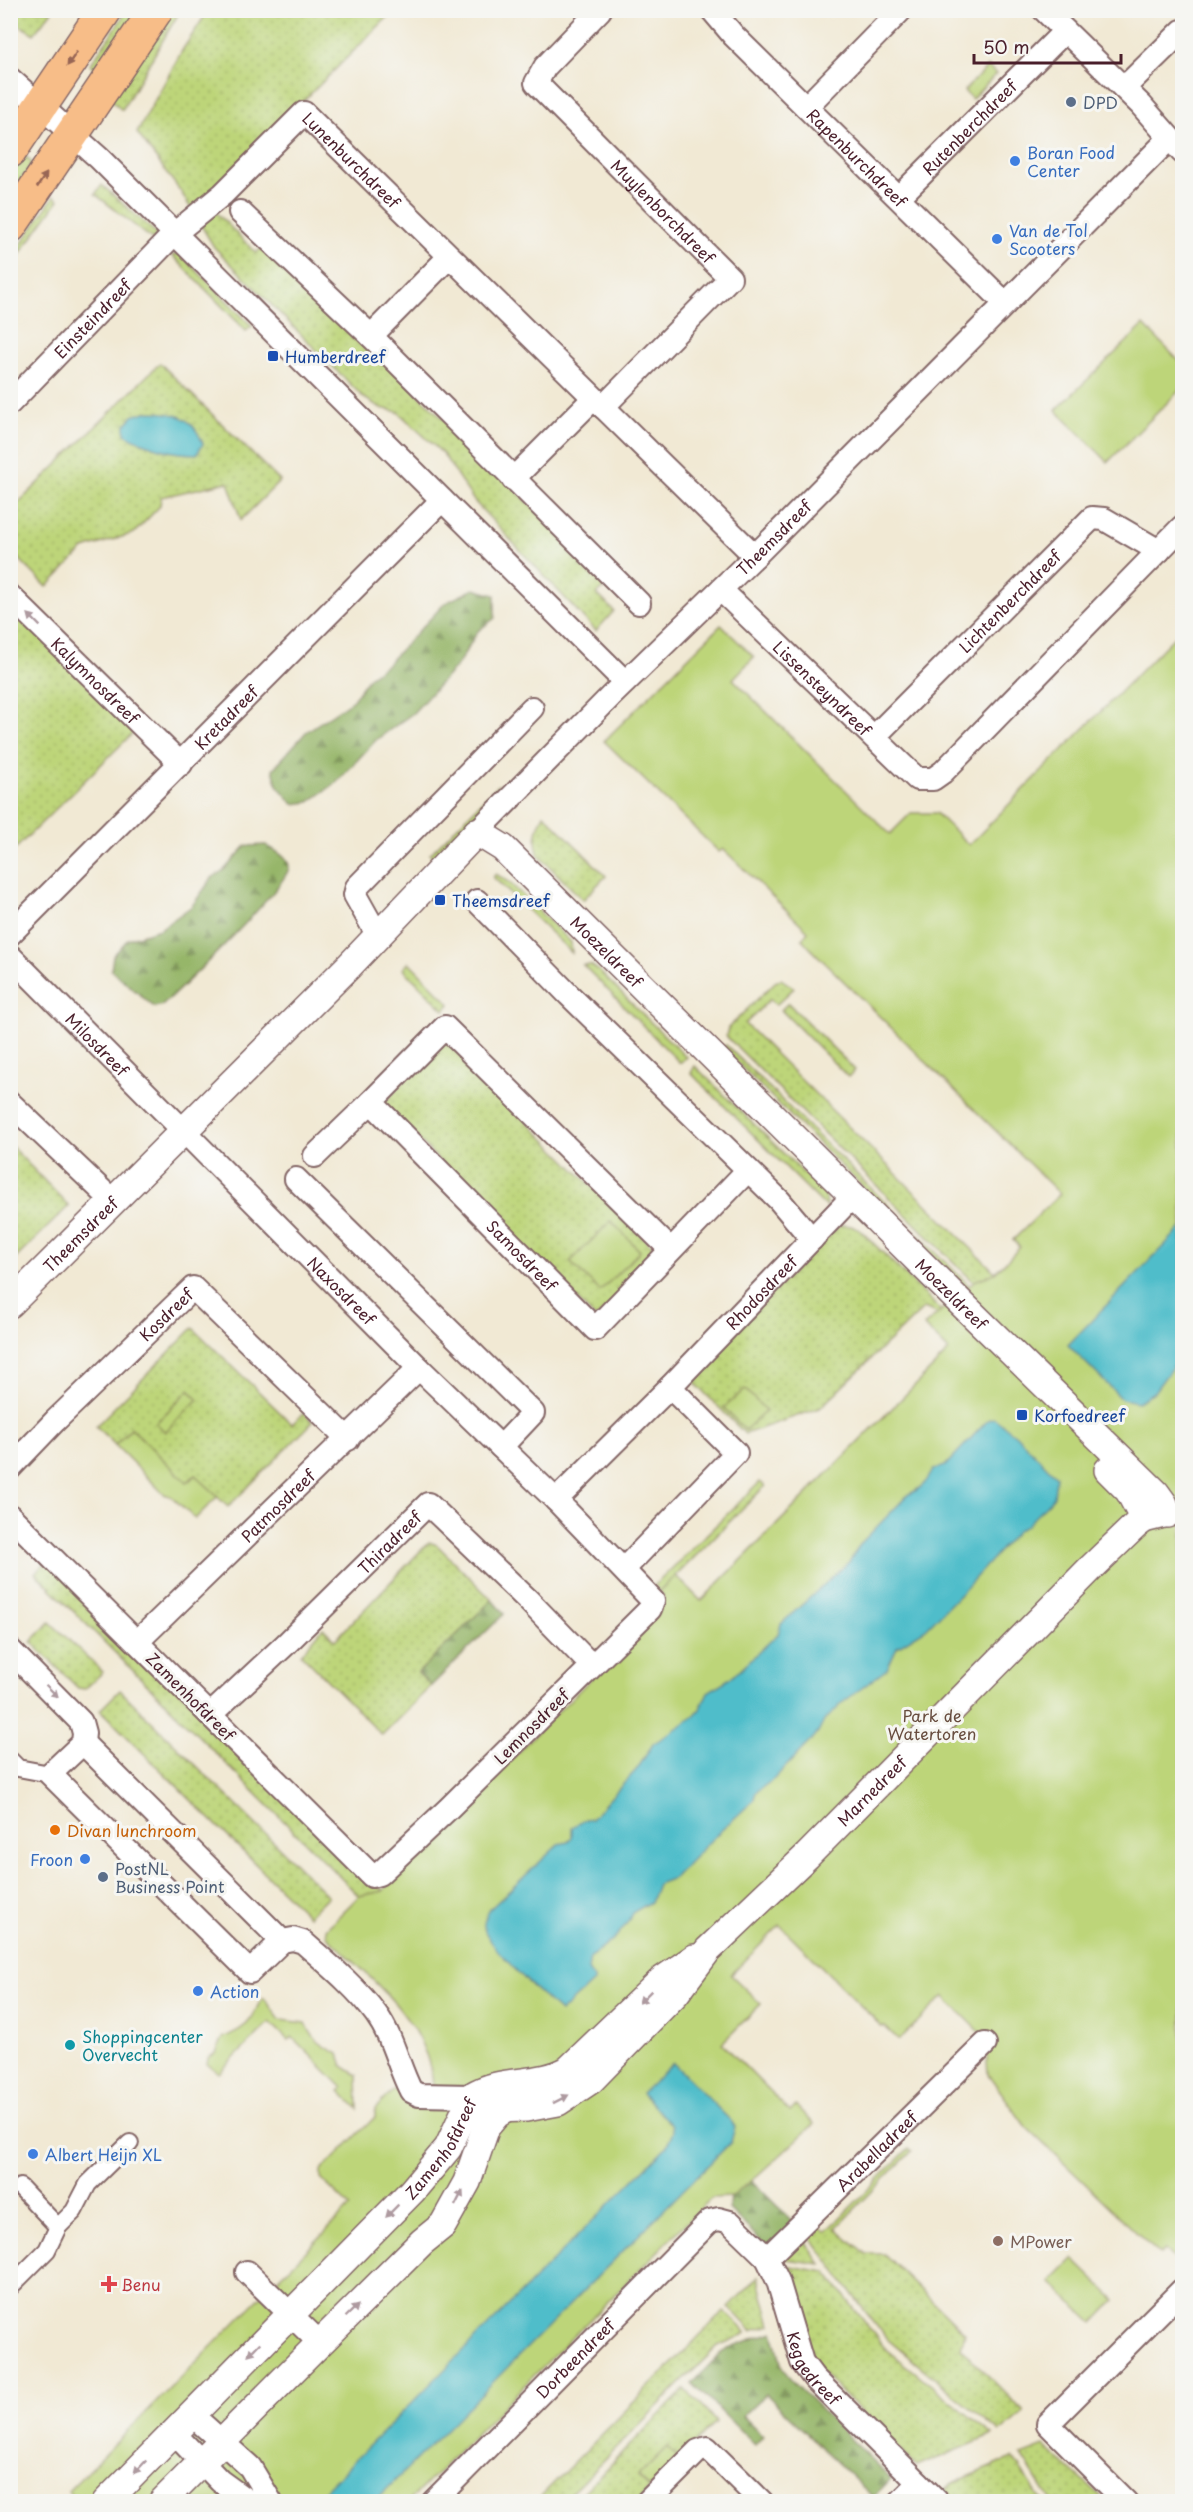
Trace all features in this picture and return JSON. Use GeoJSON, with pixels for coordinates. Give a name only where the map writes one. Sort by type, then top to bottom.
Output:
{"type":"FeatureCollection","features":[{"type":"Feature","properties":{"kind":"main road"},"geometry":{"type":"LineString","coordinates":[[10,151],[105,10]]}},
{"type":"Feature","properties":{"kind":"main road"},"geometry":{"type":"LineString","coordinates":[[10,226],[156,10]]}},
{"type":"Feature","properties":{"kind":"street","name":"Muylenborchdreef"},"geometry":{"type":"LineString","coordinates":[[598,403],[730,278],[536,83],[545,67],[600,10]]}},
{"type":"Feature","properties":{"kind":"street","name":"Rapenburchdreef"},"geometry":{"type":"LineString","coordinates":[[712,10],[806,107],[1005,303]]}},
{"type":"Feature","properties":{"kind":"street"},"geometry":{"type":"LineString","coordinates":[[806,107],[901,10]]}},
{"type":"Feature","properties":{"kind":"street"},"geometry":{"type":"LineString","coordinates":[[1044,10],[1124,88],[1176,146]]}},
{"type":"Feature","properties":{"kind":"street","name":"Rutenberchdreef"},"geometry":{"type":"LineString","coordinates":[[899,197],[1065,31]]}},
{"type":"Feature","properties":{"kind":"street"},"geometry":{"type":"LineString","coordinates":[[1124,88],[1182,31]]}},
{"type":"Feature","properties":{"kind":"street"},"geometry":{"type":"LineString","coordinates":[[10,79],[73,133],[625,682]]}},
{"type":"Feature","properties":{"kind":"street","name":"Lunenburchdreef"},"geometry":{"type":"LineString","coordinates":[[174,234],[223,194],[304,113],[755,556]]}},
{"type":"Feature","properties":{"kind":"street","name":"Theemsdreef"},"geometry":{"type":"LineString","coordinates":[[10,1304],[185,1132],[625,682],[722,590],[1005,303],[1176,146]]}},
{"type":"Feature","properties":{"kind":"street"},"geometry":{"type":"LineString","coordinates":[[240,212],[371,336],[639,603]]}},
{"type":"Feature","properties":{"kind":"street","name":"Einsteindreef"},"geometry":{"type":"LineString","coordinates":[[10,403],[174,234]]}},
{"type":"Feature","properties":{"kind":"street"},"geometry":{"type":"LineString","coordinates":[[371,336],[449,257]]}},
{"type":"Feature","properties":{"kind":"street"},"geometry":{"type":"LineString","coordinates":[[513,479],[598,403]]}},
{"type":"Feature","properties":{"kind":"street","name":"Kretadreef"},"geometry":{"type":"LineString","coordinates":[[10,934],[442,500]]}},
{"type":"Feature","properties":{"kind":"street","name":"Lichtenberchdreef"},"geometry":{"type":"LineString","coordinates":[[874,737],[1092,518],[1104,519],[1159,551]]}},
{"type":"Feature","properties":{"kind":"street"},"geometry":{"type":"LineString","coordinates":[[1159,551],[1182,527]]}},
{"type":"Feature","properties":{"kind":"street","name":"Lissensteyndreef"},"geometry":{"type":"LineString","coordinates":[[722,590],[917,779],[925,780],[933,779],[943,772],[1159,551]]}},
{"type":"Feature","properties":{"kind":"street","name":"Kalymnosdreef"},"geometry":{"type":"LineString","coordinates":[[10,596],[181,764]]}},
{"type":"Feature","properties":{"kind":"street"},"geometry":{"type":"LineString","coordinates":[[378,936],[355,895],[357,886],[532,708]]}},
{"type":"Feature","properties":{"kind":"street","name":"Moezeldreef"},"geometry":{"type":"LineString","coordinates":[[477,832],[503,848],[694,1040],[1129,1491],[1164,1517]]}},
{"type":"Feature","properties":{"kind":"street"},"geometry":{"type":"LineString","coordinates":[[477,901],[569,995],[748,1170],[801,1224],[812,1239]]}},
{"type":"Feature","properties":{"kind":"street","name":"Milosdreef"},"geometry":{"type":"LineString","coordinates":[[10,957],[185,1132]]}},
{"type":"Feature","properties":{"kind":"street"},"geometry":{"type":"LineString","coordinates":[[315,1156],[445,1027],[671,1250]]}},
{"type":"Feature","properties":{"kind":"street","name":"Samosdreef"},"geometry":{"type":"LineString","coordinates":[[371,1102],[595,1329],[748,1170]]}},
{"type":"Feature","properties":{"kind":"street"},"geometry":{"type":"LineString","coordinates":[[10,1103],[114,1202]]}},
{"type":"Feature","properties":{"kind":"street","name":"Naxosdreef"},"geometry":{"type":"LineString","coordinates":[[185,1132],[419,1368],[624,1569]]}},
{"type":"Feature","properties":{"kind":"street"},"geometry":{"type":"LineString","coordinates":[[296,1179],[532,1413],[501,1447]]}},
{"type":"Feature","properties":{"kind":"street","name":"Rhodosdreef"},"geometry":{"type":"LineString","coordinates":[[556,1500],[670,1387],[848,1202]]}},
{"type":"Feature","properties":{"kind":"street","name":"Kosdreef"},"geometry":{"type":"LineString","coordinates":[[10,1468],[193,1288],[348,1438]]}},
{"type":"Feature","properties":{"kind":"street","name":"Patmosdreef"},"geometry":{"type":"LineString","coordinates":[[137,1642],[419,1368]]}},
{"type":"Feature","properties":{"kind":"street"},"geometry":{"type":"LineString","coordinates":[[624,1569],[736,1453],[670,1387]]}},
{"type":"Feature","properties":{"kind":"street","name":"Thiradreef"},"geometry":{"type":"LineString","coordinates":[[210,1714],[286,1644],[428,1504],[528,1600],[591,1665]]}},
{"type":"Feature","properties":{"kind":"street","name":"Zamenhofdreef"},"geometry":{"type":"LineString","coordinates":[[10,1516],[372,1876]]}},
{"type":"Feature","properties":{"kind":"street","name":"Marnedreef"},"geometry":{"type":"LineString","coordinates":[[708,1950],[662,1980],[568,2070],[554,2078],[491,2085],[472,2096],[482,2105],[504,2110],[558,2102],[591,2080],[676,1993],[708,1950],[807,1856],[1090,1569],[1164,1517]]}},
{"type":"Feature","properties":{"kind":"street","name":"Lemnosdreef"},"geometry":{"type":"LineString","coordinates":[[372,1876],[379,1874],[448,1809],[652,1605],[651,1597],[624,1569]]}},
{"type":"Feature","properties":{"kind":"street"},"geometry":{"type":"LineString","coordinates":[[10,1650],[81,1722],[84,1733],[83,1743],[50,1774]]}},
{"type":"Feature","properties":{"kind":"street"},"geometry":{"type":"LineString","coordinates":[[10,1760],[18,1768],[50,1774],[250,1972],[282,1941],[83,1743]]}},
{"type":"Feature","properties":{"kind":"street","name":"Zamenhofdreef"},"geometry":{"type":"LineString","coordinates":[[106,2502],[431,2169],[448,2148],[472,2096],[419,2094],[411,2091],[388,2036],[376,2015],[326,1961],[303,1942],[293,1939],[282,1941]]}},
{"type":"Feature","properties":{"kind":"street","name":"Arabelladreef"},"geometry":{"type":"LineString","coordinates":[[767,2258],[985,2044]]}},
{"type":"Feature","properties":{"kind":"street","name":"Zamenhofdreef"},"geometry":{"type":"LineString","coordinates":[[162,2502],[422,2242],[443,2225],[467,2182],[486,2127],[497,2114],[504,2110]]}},
{"type":"Feature","properties":{"kind":"street"},"geometry":{"type":"LineString","coordinates":[[10,2287],[47,2250],[58,2227],[74,2211],[88,2184],[130,2143]]}},
{"type":"Feature","properties":{"kind":"street"},"geometry":{"type":"LineString","coordinates":[[20,2187],[58,2227]]}},
{"type":"Feature","properties":{"kind":"street","name":"Keggedreef"},"geometry":{"type":"LineString","coordinates":[[719,2219],[730,2222],[767,2258],[778,2281],[802,2362],[814,2378],[938,2502]]}},
{"type":"Feature","properties":{"kind":"street","name":"Dorbeendreef"},"geometry":{"type":"LineString","coordinates":[[433,2502],[710,2221],[719,2219]]}},
{"type":"Feature","properties":{"kind":"street"},"geometry":{"type":"LineString","coordinates":[[247,2272],[320,2343]]}},
{"type":"Feature","properties":{"kind":"street"},"geometry":{"type":"LineString","coordinates":[[1126,2502],[1048,2424],[1179,2301]]}},
{"type":"Feature","properties":{"kind":"street"},"geometry":{"type":"LineString","coordinates":[[182,2423],[221,2442],[250,2467],[271,2502]]}},
{"type":"Feature","properties":{"kind":"street"},"geometry":{"type":"LineString","coordinates":[[182,2423],[202,2462],[220,2481],[249,2502]]}},
{"type":"Feature","properties":{"kind":"street"},"geometry":{"type":"LineString","coordinates":[[647,2502],[698,2451],[707,2448],[762,2502]]}},
{"type":"Feature","properties":{"kind":"street"},"geometry":{"type":"LineString","coordinates":[[900,2502],[919,2483]]}},
{"type":"Feature","properties":{"kind":"green space"},"geometry":{"type":"Polygon","coordinates":[[[11,10],[52,11],[34,34],[11,20],[11,10]]]}},
{"type":"Feature","properties":{"kind":"green space"},"geometry":{"type":"Polygon","coordinates":[[[127,11],[142,11],[100,73],[90,65],[127,11]]]}},
{"type":"Feature","properties":{"kind":"green space"},"geometry":{"type":"Polygon","coordinates":[[[166,11],[180,11],[122,110],[110,99],[166,11]]]}},
{"type":"Feature","properties":{"kind":"green space"},"geometry":{"type":"Polygon","coordinates":[[[208,11],[394,11],[204,200],[256,253],[266,244],[609,582],[597,594],[614,611],[596,631],[474,501],[443,454],[398,412],[381,408],[364,398],[214,247],[181,192],[137,133],[183,49],[208,11]]]}},
{"type":"Feature","properties":{"kind":"green space"},"geometry":{"type":"Polygon","coordinates":[[[988,66],[996,74],[972,99],[964,91],[988,66]]]}},
{"type":"Feature","properties":{"kind":"green space"},"geometry":{"type":"Polygon","coordinates":[[[22,152],[32,163],[11,197],[11,168],[22,152]]]}},
{"type":"Feature","properties":{"kind":"green space"},"geometry":{"type":"Polygon","coordinates":[[[102,185],[157,234],[153,240],[95,194],[102,185]]]}},
{"type":"Feature","properties":{"kind":"green space"},"geometry":{"type":"Polygon","coordinates":[[[54,196],[59,200],[11,266],[11,259],[54,196]]]}},
{"type":"Feature","properties":{"kind":"green space"},"geometry":{"type":"Polygon","coordinates":[[[180,254],[252,326],[246,331],[172,255],[180,254]]]}},
{"type":"Feature","properties":{"kind":"green space"},"geometry":{"type":"Polygon","coordinates":[[[1144,325],[1182,364],[1182,388],[1108,462],[1056,410],[1144,325]]]}},
{"type":"Feature","properties":{"kind":"green space"},"geometry":{"type":"Polygon","coordinates":[[[160,363],[280,481],[241,520],[228,482],[161,497],[160,506],[134,533],[84,549],[47,587],[11,551],[10,511],[160,363]]]}},
{"type":"Feature","properties":{"kind":"green space"},"geometry":{"type":"Polygon","coordinates":[[[474,589],[495,595],[495,618],[478,631],[458,664],[413,713],[376,740],[336,783],[309,802],[293,804],[277,785],[273,769],[306,732],[353,700],[369,677],[387,664],[445,603],[474,589]]]}},
{"type":"Feature","properties":{"kind":"green space"},"geometry":{"type":"Polygon","coordinates":[[[21,609],[137,729],[11,853],[10,619],[21,609]]]}},
{"type":"Feature","properties":{"kind":"green space","name":"Park de Watertoren"},"geometry":{"type":"Polygon","coordinates":[[[721,625],[754,657],[733,679],[890,834],[911,813],[936,813],[969,845],[1182,629],[1182,2264],[1181,2266],[1165,2250],[1160,2255],[1026,2127],[988,2074],[985,2037],[944,1996],[899,2040],[884,2026],[882,2027],[780,1925],[731,1975],[761,2004],[722,2043],[790,2112],[796,2106],[814,2124],[758,2176],[730,2197],[712,2198],[701,2208],[409,2501],[78,2502],[68,2491],[350,2207],[321,2179],[321,2171],[375,2117],[375,2109],[393,2090],[402,2090],[421,2107],[433,2108],[431,2071],[415,2031],[389,1996],[327,1936],[326,1929],[359,1896],[383,1891],[400,1871],[657,1613],[662,1606],[663,1599],[659,1591],[676,1576],[701,1601],[949,1351],[924,1326],[974,1281],[995,1273],[1020,1247],[1013,1240],[1060,1194],[810,948],[802,939],[808,931],[723,849],[719,852],[604,741],[721,625]]]}},
{"type":"Feature","properties":{"kind":"green space"},"geometry":{"type":"Polygon","coordinates":[[[498,785],[502,789],[434,859],[430,854],[498,785]]]}},
{"type":"Feature","properties":{"kind":"green space"},"geometry":{"type":"Polygon","coordinates":[[[544,814],[606,876],[583,900],[539,856],[536,845],[537,835],[544,814]]]}},
{"type":"Feature","properties":{"kind":"green space"},"geometry":{"type":"Polygon","coordinates":[[[266,845],[284,857],[288,863],[289,867],[284,878],[254,914],[163,1005],[154,1007],[111,970],[113,956],[128,939],[160,929],[192,906],[212,878],[224,870],[246,846],[266,845]]]}},
{"type":"Feature","properties":{"kind":"green space"},"geometry":{"type":"Polygon","coordinates":[[[496,874],[510,883],[571,942],[572,953],[493,877],[496,874]]]}},
{"type":"Feature","properties":{"kind":"green space"},"geometry":{"type":"Polygon","coordinates":[[[409,962],[450,1004],[444,1010],[403,969],[409,962]]]}},
{"type":"Feature","properties":{"kind":"green space"},"geometry":{"type":"Polygon","coordinates":[[[583,965],[591,965],[598,970],[686,1057],[680,1063],[583,965]]]}},
{"type":"Feature","properties":{"kind":"green space"},"geometry":{"type":"Polygon","coordinates":[[[781,979],[794,988],[776,1005],[770,999],[745,1024],[995,1272],[1020,1248],[1013,1240],[1032,1222],[997,1305],[726,1036],[728,1028],[775,982],[781,979]]]}},
{"type":"Feature","properties":{"kind":"green space"},"geometry":{"type":"Polygon","coordinates":[[[788,1003],[855,1070],[848,1077],[781,1010],[788,1003]]]}},
{"type":"Feature","properties":{"kind":"green space"},"geometry":{"type":"Polygon","coordinates":[[[444,1039],[658,1252],[596,1319],[383,1104],[444,1039]]]}},
{"type":"Feature","properties":{"kind":"green space"},"geometry":{"type":"Polygon","coordinates":[[[726,1045],[985,1301],[973,1296],[722,1048],[726,1045]]]}},
{"type":"Feature","properties":{"kind":"green space"},"geometry":{"type":"Polygon","coordinates":[[[695,1066],[826,1195],[827,1208],[691,1073],[695,1066]]]}},
{"type":"Feature","properties":{"kind":"green space"},"geometry":{"type":"Polygon","coordinates":[[[11,1146],[69,1206],[11,1263],[11,1146]]]}},
{"type":"Feature","properties":{"kind":"green space"},"geometry":{"type":"Polygon","coordinates":[[[611,1221],[640,1251],[600,1291],[570,1262],[611,1221]]]}},
{"type":"Feature","properties":{"kind":"green space"},"geometry":{"type":"Polygon","coordinates":[[[839,1226],[860,1230],[973,1342],[934,1312],[924,1308],[820,1408],[745,1434],[689,1377],[839,1226]]]}},
{"type":"Feature","properties":{"kind":"green space"},"geometry":{"type":"Polygon","coordinates":[[[193,1328],[292,1424],[304,1413],[313,1422],[228,1507],[195,1475],[187,1483],[131,1428],[115,1445],[96,1426],[193,1328]]]}},
{"type":"Feature","properties":{"kind":"green space"},"geometry":{"type":"Polygon","coordinates":[[[949,1351],[705,1610],[664,1601],[663,1595],[654,1586],[760,1482],[765,1486],[676,1576],[701,1601],[949,1351]]]}},
{"type":"Feature","properties":{"kind":"green space"},"geometry":{"type":"Polygon","coordinates":[[[745,1389],[766,1411],[745,1430],[724,1408],[745,1389]]]}},
{"type":"Feature","properties":{"kind":"green space"},"geometry":{"type":"Polygon","coordinates":[[[189,1390],[198,1399],[165,1432],[156,1423],[189,1390]]]}},
{"type":"Feature","properties":{"kind":"green space"},"geometry":{"type":"Polygon","coordinates":[[[131,1428],[187,1483],[195,1475],[218,1496],[195,1519],[172,1497],[164,1494],[115,1445],[131,1428]]]}},
{"type":"Feature","properties":{"kind":"green space"},"geometry":{"type":"Polygon","coordinates":[[[429,1542],[437,1545],[492,1600],[418,1673],[431,1686],[382,1735],[301,1654],[323,1628],[335,1640],[429,1542]]]}},
{"type":"Feature","properties":{"kind":"green space"},"geometry":{"type":"Polygon","coordinates":[[[47,1561],[389,1896],[443,1980],[35,1573],[47,1561]]]}},
{"type":"Feature","properties":{"kind":"green space"},"geometry":{"type":"Polygon","coordinates":[[[492,1600],[504,1614],[431,1686],[418,1673],[492,1600]]]}},
{"type":"Feature","properties":{"kind":"green space"},"geometry":{"type":"Polygon","coordinates":[[[50,1622],[103,1672],[85,1689],[78,1688],[31,1642],[50,1622]]]}},
{"type":"Feature","properties":{"kind":"green space"},"geometry":{"type":"Polygon","coordinates":[[[120,1690],[328,1896],[308,1916],[100,1710],[120,1690]]]}},
{"type":"Feature","properties":{"kind":"green space"},"geometry":{"type":"Polygon","coordinates":[[[264,1998],[280,2020],[306,2023],[315,2038],[339,2054],[343,2066],[357,2075],[358,2109],[340,2091],[343,2088],[292,2037],[288,2040],[270,2022],[219,2073],[207,2064],[208,2058],[216,2053],[223,2038],[248,2022],[264,1998]]]}},
{"type":"Feature","properties":{"kind":"green space"},"geometry":{"type":"Polygon","coordinates":[[[909,2148],[912,2151],[836,2228],[866,2254],[884,2254],[965,2333],[961,2348],[1024,2412],[1000,2432],[887,2339],[807,2232],[816,2223],[826,2232],[909,2148]]]}},
{"type":"Feature","properties":{"kind":"green space"},"geometry":{"type":"Polygon","coordinates":[[[745,2174],[795,2224],[779,2240],[764,2244],[729,2209],[730,2192],[745,2174]]]}},
{"type":"Feature","properties":{"kind":"green space"},"geometry":{"type":"Polygon","coordinates":[[[802,2237],[821,2264],[786,2259],[788,2251],[802,2237]]]}},
{"type":"Feature","properties":{"kind":"green space"},"geometry":{"type":"Polygon","coordinates":[[[1073,2259],[1115,2300],[1093,2323],[1050,2282],[1073,2259]]]}},
{"type":"Feature","properties":{"kind":"green space"},"geometry":{"type":"Polygon","coordinates":[[[784,2265],[826,2272],[884,2347],[993,2435],[917,2467],[821,2372],[811,2358],[784,2265]]]}},
{"type":"Feature","properties":{"kind":"green space"},"geometry":{"type":"Polygon","coordinates":[[[758,2277],[771,2325],[752,2331],[729,2307],[758,2277]]]}},
{"type":"Feature","properties":{"kind":"green space"},"geometry":{"type":"Polygon","coordinates":[[[724,2311],[747,2333],[718,2346],[563,2501],[536,2501],[724,2311]]]}},
{"type":"Feature","properties":{"kind":"green space"},"geometry":{"type":"Polygon","coordinates":[[[773,2332],[782,2367],[791,2380],[891,2479],[873,2497],[766,2394],[743,2416],[763,2436],[755,2445],[692,2383],[721,2353],[733,2346],[773,2332]]]}},
{"type":"Feature","properties":{"kind":"green space"},"geometry":{"type":"Polygon","coordinates":[[[685,2389],[716,2422],[679,2459],[638,2477],[650,2488],[637,2501],[574,2502],[685,2389]]]}},
{"type":"Feature","properties":{"kind":"green space"},"geometry":{"type":"Polygon","coordinates":[[[1044,2446],[1106,2501],[1051,2501],[1021,2455],[1044,2446]]]}},
{"type":"Feature","properties":{"kind":"green space"},"geometry":{"type":"Polygon","coordinates":[[[667,2447],[679,2459],[650,2488],[638,2476],[667,2447]]]}},
{"type":"Feature","properties":{"kind":"green space"},"geometry":{"type":"Polygon","coordinates":[[[1013,2458],[1042,2501],[950,2501],[942,2494],[951,2484],[1013,2458]]]}},
{"type":"Feature","properties":{"kind":"water"},"geometry":{"type":"Polygon","coordinates":[[[145,412],[173,414],[187,421],[193,426],[203,444],[197,454],[160,449],[125,434],[125,425],[133,416],[145,412]]]}},
{"type":"Feature","properties":{"kind":"water"},"geometry":{"type":"Polygon","coordinates":[[[1182,1227],[1182,1354],[1154,1392],[1138,1402],[1122,1399],[1068,1345],[1182,1227]]]}},
{"type":"Feature","properties":{"kind":"water"},"geometry":{"type":"Polygon","coordinates":[[[994,1418],[1016,1435],[1056,1476],[1054,1497],[1026,1526],[1018,1530],[926,1629],[897,1647],[887,1669],[846,1700],[824,1721],[818,1733],[774,1779],[756,1792],[753,1801],[674,1878],[658,1884],[651,1902],[632,1913],[615,1938],[590,1957],[588,1970],[593,1982],[560,2012],[494,1946],[484,1927],[490,1909],[559,1844],[568,1842],[572,1837],[572,1828],[581,1821],[591,1819],[638,1768],[653,1744],[692,1718],[700,1709],[708,1692],[732,1677],[778,1634],[781,1624],[849,1562],[861,1543],[909,1494],[923,1485],[933,1470],[945,1466],[989,1419],[994,1418]]]}},
{"type":"Feature","properties":{"kind":"water"},"geometry":{"type":"Polygon","coordinates":[[[673,2063],[731,2121],[735,2127],[731,2142],[375,2501],[315,2500],[667,2146],[673,2132],[672,2126],[642,2093],[673,2063]]]}},
{"type":"Feature","properties":{"kind":"place","name":"DPD"},"geometry":{"type":"Point","coordinates":[1071,102]}},
{"type":"Feature","properties":{"kind":"place","name":"Boran Food Center"},"geometry":{"type":"Point","coordinates":[1015,161]}},
{"type":"Feature","properties":{"kind":"place","name":"Van de Tol Scooters"},"geometry":{"type":"Point","coordinates":[997,239]}},
{"type":"Feature","properties":{"kind":"place","name":"Humberdreef"},"geometry":{"type":"Point","coordinates":[273,356]}},
{"type":"Feature","properties":{"kind":"place","name":"Theemsdreef"},"geometry":{"type":"Point","coordinates":[440,900]}},
{"type":"Feature","properties":{"kind":"place","name":"Korfoedreef"},"geometry":{"type":"Point","coordinates":[1022,1415]}},
{"type":"Feature","properties":{"kind":"place","name":"Divan lunchroom"},"geometry":{"type":"Point","coordinates":[55,1830]}},
{"type":"Feature","properties":{"kind":"place","name":"Froon"},"geometry":{"type":"Point","coordinates":[85,1859]}},
{"type":"Feature","properties":{"kind":"place","name":"PostNL Business Point"},"geometry":{"type":"Point","coordinates":[103,1877]}},
{"type":"Feature","properties":{"kind":"place","name":"Action"},"geometry":{"type":"Point","coordinates":[198,1991]}},
{"type":"Feature","properties":{"kind":"place","name":"Shoppingcenter Overvecht"},"geometry":{"type":"Point","coordinates":[70,2045]}},
{"type":"Feature","properties":{"kind":"place","name":"Albert Heijn XL"},"geometry":{"type":"Point","coordinates":[33,2154]}},
{"type":"Feature","properties":{"kind":"place","name":"MPower"},"geometry":{"type":"Point","coordinates":[998,2241]}},
{"type":"Feature","properties":{"kind":"place","name":"Benu"},"geometry":{"type":"Point","coordinates":[109,2284]}}]}
